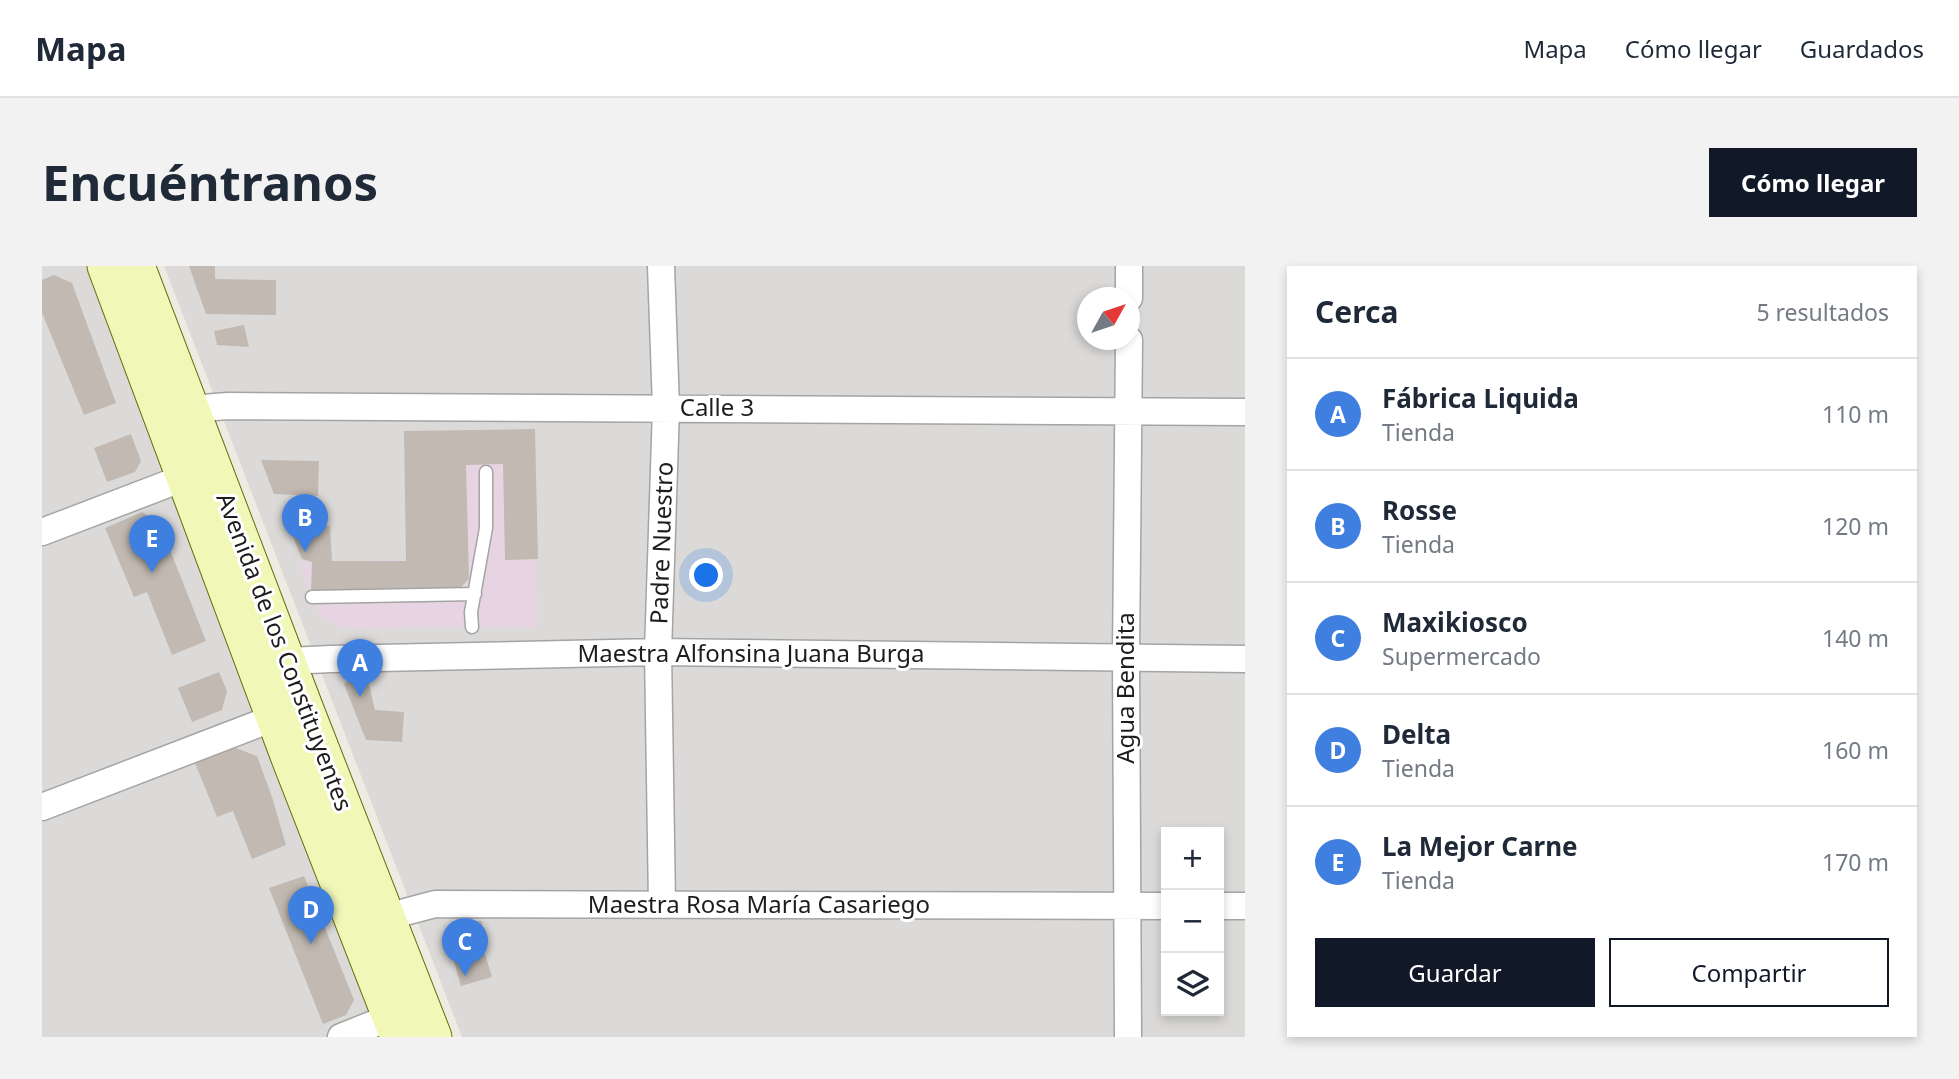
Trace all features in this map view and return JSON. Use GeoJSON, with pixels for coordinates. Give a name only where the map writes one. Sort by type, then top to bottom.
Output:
{"type":"FeatureCollection","features":[{"type":"Feature","properties":{"kind":"main road","name":"Avenida de los Constituyentes"},"geometry":{"type":"LineString","coordinates":[[106,266],[186,477],[273,665]]}},
{"type":"Feature","properties":{"kind":"main road","name":"Avenida de los Constituyentes"},"geometry":{"type":"LineString","coordinates":[[136,266],[190,409],[289,712],[372,924],[433,1037]]}},
{"type":"Feature","properties":{"kind":"main road","name":"Avenida de los Constituyentes"},"geometry":{"type":"LineString","coordinates":[[372,924],[395,1027]]}},
{"type":"Feature","properties":{"kind":"street","name":"Padre Nuestro"},"geometry":{"type":"LineString","coordinates":[[661,266],[666,408],[659,652],[662,904]]}},
{"type":"Feature","properties":{"kind":"street"},"geometry":{"type":"LineString","coordinates":[[1129,266],[1129,287]]}},
{"type":"Feature","properties":{"kind":"street","name":"Agua Bendita"},"geometry":{"type":"LineString","coordinates":[[1128,1037],[1126,657],[1129,350]]}},
{"type":"Feature","properties":{"kind":"street","name":"Calle 3"},"geometry":{"type":"LineString","coordinates":[[190,409],[228,406],[1245,412]]}},
{"type":"Feature","properties":{"kind":"street"},"geometry":{"type":"LineString","coordinates":[[42,532],[186,477]]}},
{"type":"Feature","properties":{"kind":"street","name":"Maestra Alfonsina Juana Burga"},"geometry":{"type":"LineString","coordinates":[[273,665],[474,654],[659,652],[1245,659]]}},
{"type":"Feature","properties":{"kind":"street"},"geometry":{"type":"LineString","coordinates":[[42,807],[289,712]]}},
{"type":"Feature","properties":{"kind":"street","name":"Maestra Rosa María Casariego"},"geometry":{"type":"LineString","coordinates":[[372,924],[435,904],[1161,906]]}},
{"type":"Feature","properties":{"kind":"street"},"geometry":{"type":"LineString","coordinates":[[1224,906],[1245,906]]}},
{"type":"Feature","properties":{"kind":"street"},"geometry":{"type":"LineString","coordinates":[[341,1037],[395,1027]]}},
{"type":"Feature","properties":{"kind":"lane"},"geometry":{"type":"LineString","coordinates":[[472,627],[471,612],[486,528],[486,472]]}},
{"type":"Feature","properties":{"kind":"lane"},"geometry":{"type":"LineString","coordinates":[[312,597],[475,594]]}},
{"type":"Feature","properties":{"kind":"shaded area"},"geometry":{"type":"Polygon","coordinates":[[[42,266],[87,266],[384,1037],[42,1037],[42,266]]]}},
{"type":"Feature","properties":{"kind":"shaded area"},"geometry":{"type":"Polygon","coordinates":[[[164,266],[1245,266],[1245,1037],[462,1037],[164,266]]]}},
{"type":"Feature","properties":{"kind":"shaded area"},"geometry":{"type":"Polygon","coordinates":[[[535,429],[538,627],[343,628],[320,616],[298,562],[406,560],[404,431],[535,429]]]}},
{"type":"Feature","properties":{"kind":"building"},"geometry":{"type":"Polygon","coordinates":[[[189,266],[215,266],[215,279],[276,280],[276,315],[206,314],[189,266]]]}},
{"type":"Feature","properties":{"kind":"building"},"geometry":{"type":"Polygon","coordinates":[[[54,275],[72,283],[116,403],[84,415],[42,313],[42,280],[54,275]]]}},
{"type":"Feature","properties":{"kind":"building"},"geometry":{"type":"Polygon","coordinates":[[[244,325],[249,347],[217,345],[214,331],[244,325]]]}},
{"type":"Feature","properties":{"kind":"building"},"geometry":{"type":"Polygon","coordinates":[[[535,429],[538,559],[505,560],[503,464],[466,465],[469,579],[457,591],[311,594],[312,562],[302,559],[289,527],[330,526],[332,561],[406,561],[404,431],[535,429]]]}},
{"type":"Feature","properties":{"kind":"building"},"geometry":{"type":"Polygon","coordinates":[[[131,434],[141,461],[135,472],[107,482],[94,448],[131,434]]]}},
{"type":"Feature","properties":{"kind":"building"},"geometry":{"type":"Polygon","coordinates":[[[261,460],[319,461],[318,496],[274,494],[261,460]]]}},
{"type":"Feature","properties":{"kind":"building"},"geometry":{"type":"Polygon","coordinates":[[[142,512],[159,522],[206,641],[172,655],[147,592],[134,597],[105,528],[142,512]]]}},
{"type":"Feature","properties":{"kind":"building"},"geometry":{"type":"Polygon","coordinates":[[[219,672],[227,691],[222,710],[192,722],[178,688],[219,672]]]}},
{"type":"Feature","properties":{"kind":"building"},"geometry":{"type":"Polygon","coordinates":[[[354,674],[367,676],[375,710],[404,712],[402,742],[366,740],[344,684],[354,674]]]}},
{"type":"Feature","properties":{"kind":"building"},"geometry":{"type":"Polygon","coordinates":[[[233,747],[257,756],[286,845],[252,859],[233,811],[217,817],[195,763],[233,747]]]}},
{"type":"Feature","properties":{"kind":"building"},"geometry":{"type":"Polygon","coordinates":[[[304,876],[354,1000],[346,1015],[323,1024],[269,888],[304,876]]]}},
{"type":"Feature","properties":{"kind":"building"},"geometry":{"type":"Polygon","coordinates":[[[453,921],[482,921],[481,941],[492,977],[461,986],[445,930],[453,921]]]}},
{"type":"Feature","properties":{"kind":"place","name":"Rosse"},"geometry":{"type":"Point","coordinates":[305,552]}},
{"type":"Feature","properties":{"kind":"place","name":"La Mejor Carne"},"geometry":{"type":"Point","coordinates":[152,573]}},
{"type":"Feature","properties":{"kind":"place","name":"Fábrica Liquida"},"geometry":{"type":"Point","coordinates":[360,697]}},
{"type":"Feature","properties":{"kind":"place","name":"Delta"},"geometry":{"type":"Point","coordinates":[311,944]}},
{"type":"Feature","properties":{"kind":"place","name":"Maxikiosco"},"geometry":{"type":"Point","coordinates":[465,976]}}]}
